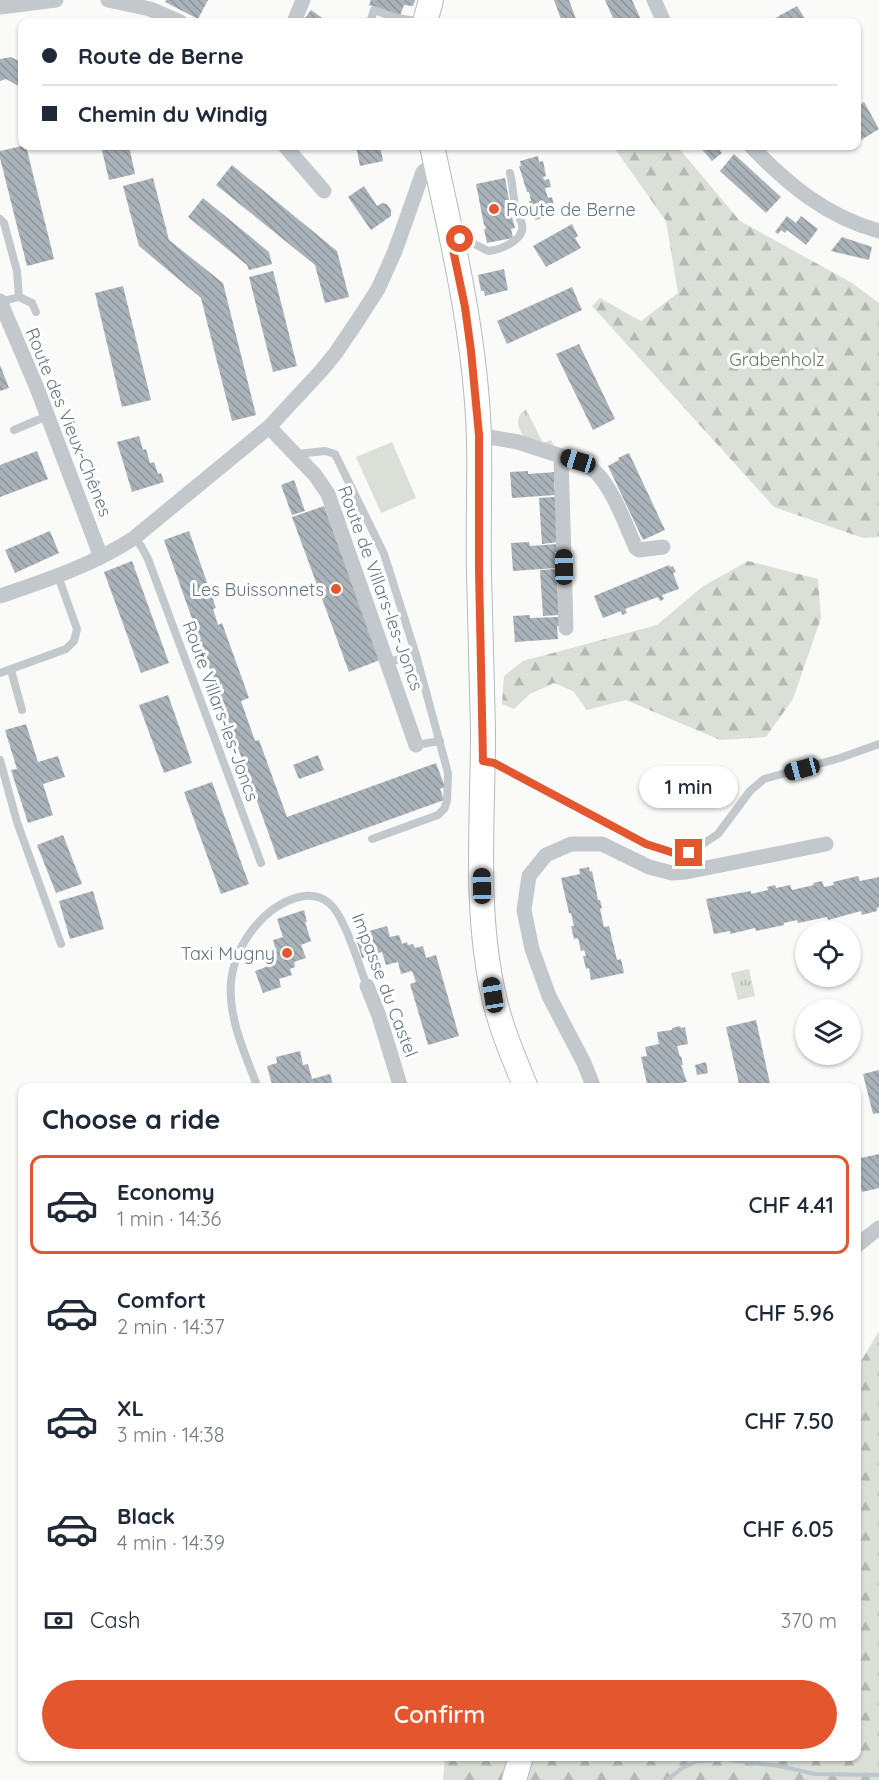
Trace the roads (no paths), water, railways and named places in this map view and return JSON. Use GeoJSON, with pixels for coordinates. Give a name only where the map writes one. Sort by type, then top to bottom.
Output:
{"type":"FeatureCollection","features":[{"type":"Feature","properties":{"kind":"main road"},"geometry":{"type":"LineString","coordinates":[[426,18],[431,0]]}},
{"type":"Feature","properties":{"kind":"main road"},"geometry":{"type":"LineString","coordinates":[[434,154],[465,307],[479,435],[483,761],[482,910],[486,950],[496,1005],[507,1041],[524,1083]]}},
{"type":"Feature","properties":{"kind":"main road"},"geometry":{"type":"LineString","coordinates":[[514,1780],[520,1761]]}},
{"type":"Feature","properties":{"kind":"street"},"geometry":{"type":"LineString","coordinates":[[0,7],[56,0]]}},
{"type":"Feature","properties":{"kind":"street"},"geometry":{"type":"LineString","coordinates":[[108,0],[150,9],[171,18]]}},
{"type":"Feature","properties":{"kind":"street"},"geometry":{"type":"LineString","coordinates":[[296,18],[303,0]]}},
{"type":"Feature","properties":{"kind":"street"},"geometry":{"type":"LineString","coordinates":[[654,0],[662,18]]}},
{"type":"Feature","properties":{"kind":"street"},"geometry":{"type":"LineString","coordinates":[[288,150],[324,191]]}},
{"type":"Feature","properties":{"kind":"street"},"geometry":{"type":"LineString","coordinates":[[755,150],[781,175],[817,204],[834,214],[879,231]]}},
{"type":"Feature","properties":{"kind":"street"},"geometry":{"type":"LineString","coordinates":[[0,596],[58,576],[101,557],[135,538],[269,427],[288,408],[321,371],[378,289],[396,251],[423,172],[434,154]]}},
{"type":"Feature","properties":{"kind":"street","name":"Route des Vieux-Chênes"},"geometry":{"type":"LineString","coordinates":[[0,301],[101,557]]}},
{"type":"Feature","properties":{"kind":"street","name":"Route de Villars-les-Joncs"},"geometry":{"type":"LineString","coordinates":[[269,427],[315,475],[328,494],[416,745]]}},
{"type":"Feature","properties":{"kind":"street"},"geometry":{"type":"LineString","coordinates":[[479,435],[518,442],[578,461],[591,468],[601,477],[636,548],[645,550],[663,547]]}},
{"type":"Feature","properties":{"kind":"street"},"geometry":{"type":"LineString","coordinates":[[561,456],[566,628]]}},
{"type":"Feature","properties":{"kind":"street"},"geometry":{"type":"LineString","coordinates":[[589,1083],[549,996],[532,949],[524,910],[529,876],[546,855],[571,844],[602,844],[649,867],[672,873],[686,873],[826,844]]}},
{"type":"Feature","properties":{"kind":"street","name":"Impasse du Castel"},"geometry":{"type":"LineString","coordinates":[[367,986],[380,1016],[400,1083]]}},
{"type":"Feature","properties":{"kind":"street"},"geometry":{"type":"LineString","coordinates":[[861,1242],[879,1228]]}},
{"type":"Feature","properties":{"kind":"lane"},"geometry":{"type":"LineString","coordinates":[[371,18],[374,10],[397,18]]}},
{"type":"Feature","properties":{"kind":"lane"},"geometry":{"type":"LineString","coordinates":[[451,240],[465,239],[483,249],[492,251],[511,243],[520,236],[522,224],[516,212],[510,173]]}},
{"type":"Feature","properties":{"kind":"lane"},"geometry":{"type":"LineString","coordinates":[[0,219],[4,223],[17,271],[19,297]]}},
{"type":"Feature","properties":{"kind":"lane"},"geometry":{"type":"LineString","coordinates":[[0,301],[19,297],[32,303],[36,312]]}},
{"type":"Feature","properties":{"kind":"lane"},"geometry":{"type":"LineString","coordinates":[[14,430],[47,417]]}},
{"type":"Feature","properties":{"kind":"lane"},"geometry":{"type":"LineString","coordinates":[[295,454],[325,451],[335,453],[384,554],[416,655],[448,773],[447,801],[444,809],[438,815],[372,839]]}},
{"type":"Feature","properties":{"kind":"lane","name":"Route Villars-les-Joncs"},"geometry":{"type":"LineString","coordinates":[[135,538],[148,560],[261,863]]}},
{"type":"Feature","properties":{"kind":"lane"},"geometry":{"type":"LineString","coordinates":[[0,674],[66,649],[74,641],[77,629],[58,576]]}},
{"type":"Feature","properties":{"kind":"lane"},"geometry":{"type":"LineString","coordinates":[[388,662],[416,655]]}},
{"type":"Feature","properties":{"kind":"lane"},"geometry":{"type":"LineString","coordinates":[[10,670],[22,710]]}},
{"type":"Feature","properties":{"kind":"lane"},"geometry":{"type":"LineString","coordinates":[[416,745],[440,741]]}},
{"type":"Feature","properties":{"kind":"lane"},"geometry":{"type":"LineString","coordinates":[[483,761],[494,763],[646,844],[674,853],[689,853],[718,834],[750,791],[764,779],[840,758],[879,744]]}},
{"type":"Feature","properties":{"kind":"lane"},"geometry":{"type":"LineString","coordinates":[[0,760],[17,822],[61,944]]}},
{"type":"Feature","properties":{"kind":"lane","name":"Impasse du Castel"},"geometry":{"type":"LineString","coordinates":[[256,1083],[237,1032],[232,1006],[231,981],[236,960],[246,939],[272,910],[282,903],[311,895],[324,898],[332,904],[340,916],[367,986]]}},
{"type":"Feature","properties":{"kind":"waterway"},"geometry":{"type":"LineString","coordinates":[[667,1780],[682,1768],[697,1761]]}},
{"type":"Feature","properties":{"kind":"waterway"},"geometry":{"type":"LineString","coordinates":[[738,1761],[779,1766],[815,1774],[879,1775]]}},
{"type":"Feature","properties":{"kind":"place","name":"Route de Berne"},"geometry":{"type":"Point","coordinates":[494,209]}},
{"type":"Feature","properties":{"kind":"place","name":"Les Buissonnets"},"geometry":{"type":"Point","coordinates":[336,589]}},
{"type":"Feature","properties":{"kind":"place","name":"Taxi Mugny"},"geometry":{"type":"Point","coordinates":[287,953]}},
{"type":"Feature","properties":{"kind":"park label","name":"Grabenholz"},"geometry":{"type":"Point","coordinates":[777,359]}}]}
